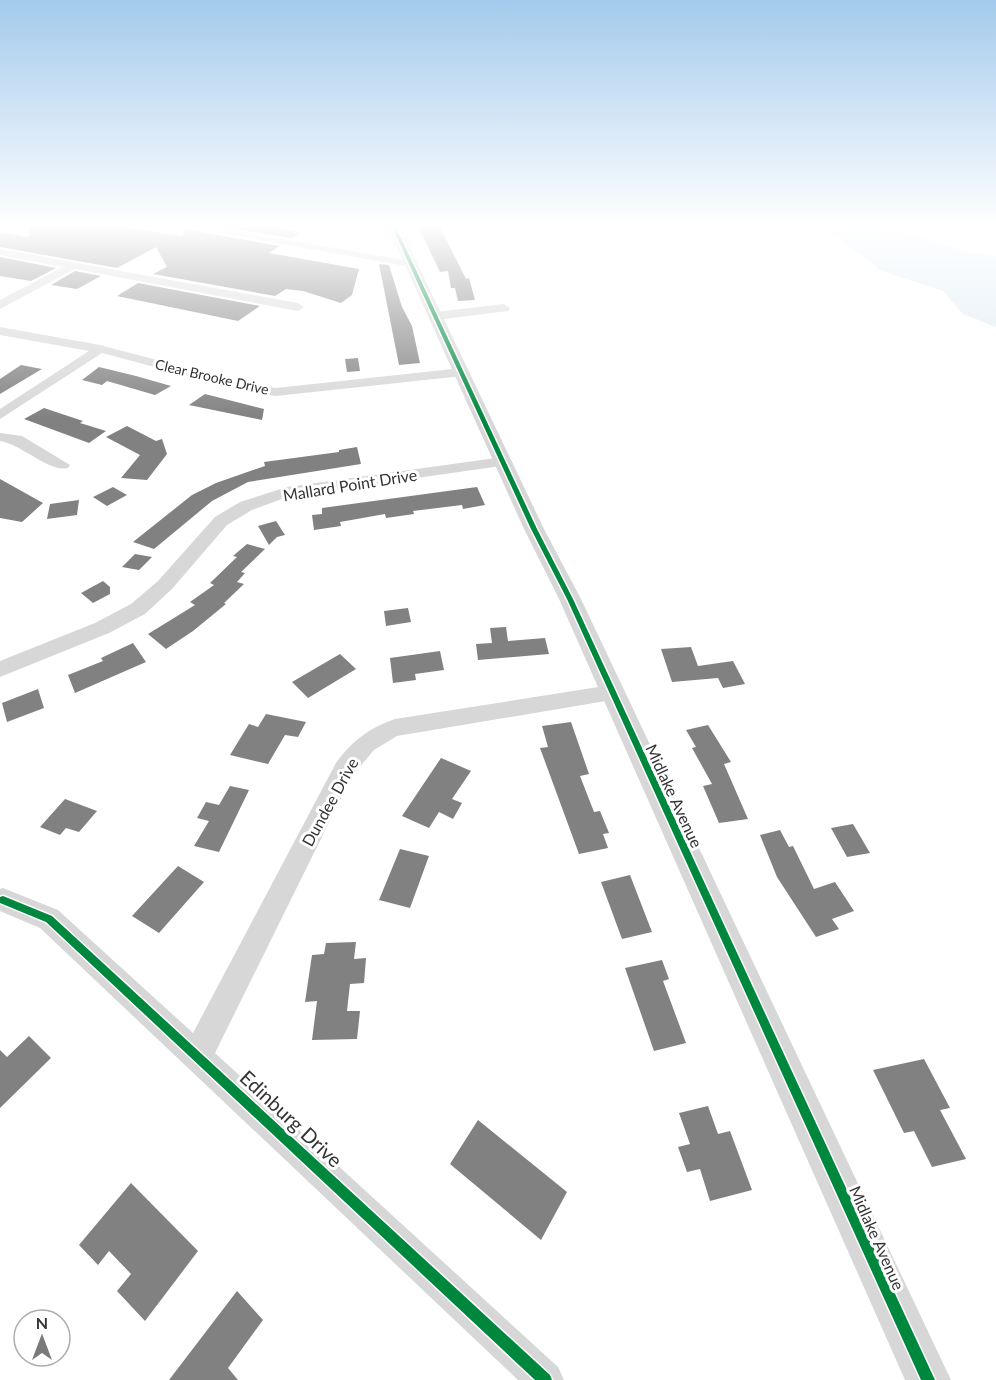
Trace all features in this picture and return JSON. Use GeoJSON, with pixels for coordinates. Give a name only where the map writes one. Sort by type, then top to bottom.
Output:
{"type":"FeatureCollection","features":[{"type":"Feature","properties":{"kind":"street"},"geometry":{"type":"LineString","coordinates":[[0,305],[29,289]]}},
{"type":"Feature","properties":{"kind":"street"},"geometry":{"type":"LineString","coordinates":[[204,289],[298,307]]}},
{"type":"Feature","properties":{"kind":"street","name":"Midlake Avenue"},"geometry":{"type":"LineString","coordinates":[[423,289],[928,1380]]}},
{"type":"Feature","properties":{"kind":"street"},"geometry":{"type":"LineString","coordinates":[[436,316],[504,308]]}},
{"type":"Feature","properties":{"kind":"street","name":"Clear Brooke Drive"},"geometry":{"type":"LineString","coordinates":[[0,331],[100,350],[252,389],[276,392],[462,372]]}},
{"type":"Feature","properties":{"kind":"street"},"geometry":{"type":"LineString","coordinates":[[0,415],[100,350]]}},
{"type":"Feature","properties":{"kind":"street"},"geometry":{"type":"LineString","coordinates":[[0,437],[17,439],[62,465]]}},
{"type":"Feature","properties":{"kind":"street","name":"Mallard Point Drive"},"geometry":{"type":"LineString","coordinates":[[0,669],[102,628],[138,609],[165,585],[221,521],[246,506],[287,492],[503,462]]}},
{"type":"Feature","properties":{"kind":"street","name":"Dundee Drive"},"geometry":{"type":"LineString","coordinates":[[198,1054],[344,770],[367,742],[378,734],[395,728],[611,693]]}},
{"type":"Feature","properties":{"kind":"street","name":"Edinburg Drive"},"geometry":{"type":"LineString","coordinates":[[3,900],[49,919],[198,1054],[545,1380]]}},
{"type":"Feature","properties":{"kind":"shaded area"},"geometry":{"type":"Polygon","coordinates":[[[938,289],[996,289],[996,327],[963,314],[943,291],[938,289]]]}},
{"type":"Feature","properties":{"kind":"building"},"geometry":{"type":"Polygon","coordinates":[[[128,289],[172,289],[260,306],[238,321],[117,296],[128,289]]]}},
{"type":"Feature","properties":{"kind":"building"},"geometry":{"type":"Polygon","coordinates":[[[238,289],[285,289],[275,296],[238,289]]]}},
{"type":"Feature","properties":{"kind":"building"},"geometry":{"type":"Polygon","coordinates":[[[289,289],[354,289],[352,295],[341,303],[303,291],[289,289]]]}},
{"type":"Feature","properties":{"kind":"building"},"geometry":{"type":"Polygon","coordinates":[[[384,289],[397,289],[402,307],[412,326],[420,363],[399,365],[384,289]]]}},
{"type":"Feature","properties":{"kind":"building"},"geometry":{"type":"Polygon","coordinates":[[[455,289],[472,289],[475,300],[458,301],[455,289]]]}},
{"type":"Feature","properties":{"kind":"building"},"geometry":{"type":"Polygon","coordinates":[[[358,358],[360,371],[347,372],[345,359],[358,358]]]}},
{"type":"Feature","properties":{"kind":"building"},"geometry":{"type":"Polygon","coordinates":[[[21,365],[42,369],[0,394],[0,379],[21,365]]]}},
{"type":"Feature","properties":{"kind":"building"},"geometry":{"type":"Polygon","coordinates":[[[99,367],[171,386],[155,395],[107,381],[102,385],[82,380],[99,367]]]}},
{"type":"Feature","properties":{"kind":"building"},"geometry":{"type":"Polygon","coordinates":[[[205,394],[264,409],[262,420],[189,405],[205,394]]]}},
{"type":"Feature","properties":{"kind":"building"},"geometry":{"type":"Polygon","coordinates":[[[44,408],[106,431],[89,443],[24,419],[44,408]]]}},
{"type":"Feature","properties":{"kind":"building"},"geometry":{"type":"Polygon","coordinates":[[[127,426],[156,441],[162,439],[167,454],[147,480],[121,478],[140,455],[106,437],[127,426]]]}},
{"type":"Feature","properties":{"kind":"building"},"geometry":{"type":"Polygon","coordinates":[[[357,447],[361,464],[248,482],[212,501],[154,549],[133,542],[192,495],[216,483],[265,466],[264,462],[339,452],[339,450],[357,447]]]}},
{"type":"Feature","properties":{"kind":"building"},"geometry":{"type":"Polygon","coordinates":[[[0,479],[43,503],[22,522],[0,518],[0,479]]]}},
{"type":"Feature","properties":{"kind":"building"},"geometry":{"type":"Polygon","coordinates":[[[113,487],[127,495],[107,506],[93,497],[113,487]]]}},
{"type":"Feature","properties":{"kind":"building"},"geometry":{"type":"Polygon","coordinates":[[[477,487],[485,505],[463,509],[462,505],[413,511],[414,514],[386,518],[385,514],[340,522],[341,526],[314,530],[312,515],[322,514],[322,508],[477,487]]]}},
{"type":"Feature","properties":{"kind":"building"},"geometry":{"type":"Polygon","coordinates":[[[79,500],[77,515],[47,519],[50,504],[79,500]]]}},
{"type":"Feature","properties":{"kind":"building"},"geometry":{"type":"Polygon","coordinates":[[[276,521],[285,535],[277,537],[269,545],[258,526],[276,521]]]}},
{"type":"Feature","properties":{"kind":"building"},"geometry":{"type":"Polygon","coordinates":[[[247,544],[265,549],[241,572],[245,573],[237,582],[244,584],[224,603],[226,604],[193,631],[166,649],[148,634],[195,605],[190,602],[214,585],[210,583],[237,557],[233,556],[247,544]]]}},
{"type":"Feature","properties":{"kind":"building"},"geometry":{"type":"Polygon","coordinates":[[[135,554],[152,557],[139,570],[122,567],[135,554]]]}},
{"type":"Feature","properties":{"kind":"building"},"geometry":{"type":"Polygon","coordinates":[[[103,581],[110,587],[110,594],[93,603],[81,593],[103,581]]]}},
{"type":"Feature","properties":{"kind":"building"},"geometry":{"type":"Polygon","coordinates":[[[408,608],[411,622],[386,626],[384,611],[408,608]]]}},
{"type":"Feature","properties":{"kind":"building"},"geometry":{"type":"Polygon","coordinates":[[[506,627],[508,641],[545,638],[549,654],[478,660],[476,644],[492,643],[490,628],[506,627]]]}},
{"type":"Feature","properties":{"kind":"building"},"geometry":{"type":"Polygon","coordinates":[[[133,643],[146,662],[75,693],[68,675],[103,661],[101,658],[133,643]]]}},
{"type":"Feature","properties":{"kind":"building"},"geometry":{"type":"Polygon","coordinates":[[[691,647],[698,666],[733,661],[745,684],[723,688],[718,678],[672,682],[661,649],[691,647]]]}},
{"type":"Feature","properties":{"kind":"building"},"geometry":{"type":"Polygon","coordinates":[[[440,651],[444,670],[415,674],[416,680],[393,683],[390,658],[440,651]]]}},
{"type":"Feature","properties":{"kind":"building"},"geometry":{"type":"Polygon","coordinates":[[[340,654],[356,669],[308,698],[292,682],[340,654]]]}},
{"type":"Feature","properties":{"kind":"building"},"geometry":{"type":"Polygon","coordinates":[[[38,689],[44,708],[7,722],[2,703],[38,689]]]}},
{"type":"Feature","properties":{"kind":"building"},"geometry":{"type":"Polygon","coordinates":[[[266,714],[306,722],[298,737],[285,735],[268,764],[230,755],[249,724],[258,727],[266,714]]]}},
{"type":"Feature","properties":{"kind":"building"},"geometry":{"type":"Polygon","coordinates":[[[571,722],[589,774],[580,776],[594,812],[600,811],[609,833],[603,834],[608,848],[579,854],[540,748],[548,747],[542,726],[571,722]]]}},
{"type":"Feature","properties":{"kind":"building"},"geometry":{"type":"Polygon","coordinates":[[[708,725],[731,762],[724,764],[748,819],[719,823],[703,786],[712,784],[692,748],[696,747],[686,730],[708,725]]]}},
{"type":"Feature","properties":{"kind":"building"},"geometry":{"type":"Polygon","coordinates":[[[441,758],[471,771],[452,799],[462,803],[453,819],[439,812],[429,828],[402,816],[441,758]]]}},
{"type":"Feature","properties":{"kind":"building"},"geometry":{"type":"Polygon","coordinates":[[[230,786],[249,790],[219,852],[194,846],[209,821],[197,818],[206,802],[219,805],[230,786]]]}},
{"type":"Feature","properties":{"kind":"building"},"geometry":{"type":"Polygon","coordinates":[[[65,799],[97,811],[79,832],[66,828],[60,835],[40,827],[65,799]]]}},
{"type":"Feature","properties":{"kind":"building"},"geometry":{"type":"Polygon","coordinates":[[[853,824],[870,853],[847,857],[831,828],[853,824]]]}},
{"type":"Feature","properties":{"kind":"building"},"geometry":{"type":"Polygon","coordinates":[[[780,830],[789,847],[793,846],[814,889],[835,882],[854,911],[832,919],[839,929],[816,937],[777,877],[760,835],[780,830]]]}},
{"type":"Feature","properties":{"kind":"building"},"geometry":{"type":"Polygon","coordinates":[[[400,849],[429,856],[410,908],[379,900],[400,849]]]}},
{"type":"Feature","properties":{"kind":"building"},"geometry":{"type":"Polygon","coordinates":[[[178,866],[204,882],[159,933],[132,916],[178,866]]]}},
{"type":"Feature","properties":{"kind":"building"},"geometry":{"type":"Polygon","coordinates":[[[630,875],[652,932],[622,939],[601,882],[630,875]]]}},
{"type":"Feature","properties":{"kind":"building"},"geometry":{"type":"Polygon","coordinates":[[[356,942],[354,959],[366,958],[364,983],[350,984],[347,1011],[360,1011],[357,1039],[312,1040],[317,1001],[305,1002],[312,955],[324,954],[326,943],[356,942]]]}},
{"type":"Feature","properties":{"kind":"building"},"geometry":{"type":"Polygon","coordinates":[[[662,960],[669,979],[663,981],[686,1043],[654,1051],[625,968],[662,960]]]}},
{"type":"Feature","properties":{"kind":"building"},"geometry":{"type":"Polygon","coordinates":[[[29,1036],[51,1058],[0,1108],[0,1050],[7,1057],[29,1036]]]}},
{"type":"Feature","properties":{"kind":"building"},"geometry":{"type":"Polygon","coordinates":[[[924,1059],[950,1108],[940,1110],[966,1159],[932,1167],[914,1131],[904,1133],[873,1070],[924,1059]]]}},
{"type":"Feature","properties":{"kind":"building"},"geometry":{"type":"Polygon","coordinates":[[[708,1106],[718,1134],[730,1131],[752,1190],[710,1201],[700,1169],[687,1172],[678,1147],[690,1144],[679,1113],[708,1106]]]}},
{"type":"Feature","properties":{"kind":"building"},"geometry":{"type":"Polygon","coordinates":[[[478,1120],[567,1192],[541,1240],[450,1164],[478,1120]]]}},
{"type":"Feature","properties":{"kind":"building"},"geometry":{"type":"Polygon","coordinates":[[[131,1183],[198,1251],[145,1321],[117,1291],[131,1274],[109,1251],[98,1265],[79,1245],[131,1183]]]}},
{"type":"Feature","properties":{"kind":"building"},"geometry":{"type":"Polygon","coordinates":[[[237,1291],[263,1320],[228,1368],[238,1380],[169,1380],[237,1291]]]}},
{"type":"Feature","properties":{"kind":"cycle path"},"geometry":{"type":"LineString","coordinates":[[423,289],[534,529],[570,599],[928,1380]]}},
{"type":"Feature","properties":{"kind":"cycle path"},"geometry":{"type":"LineString","coordinates":[[3,900],[49,919],[545,1380]]}}]}
